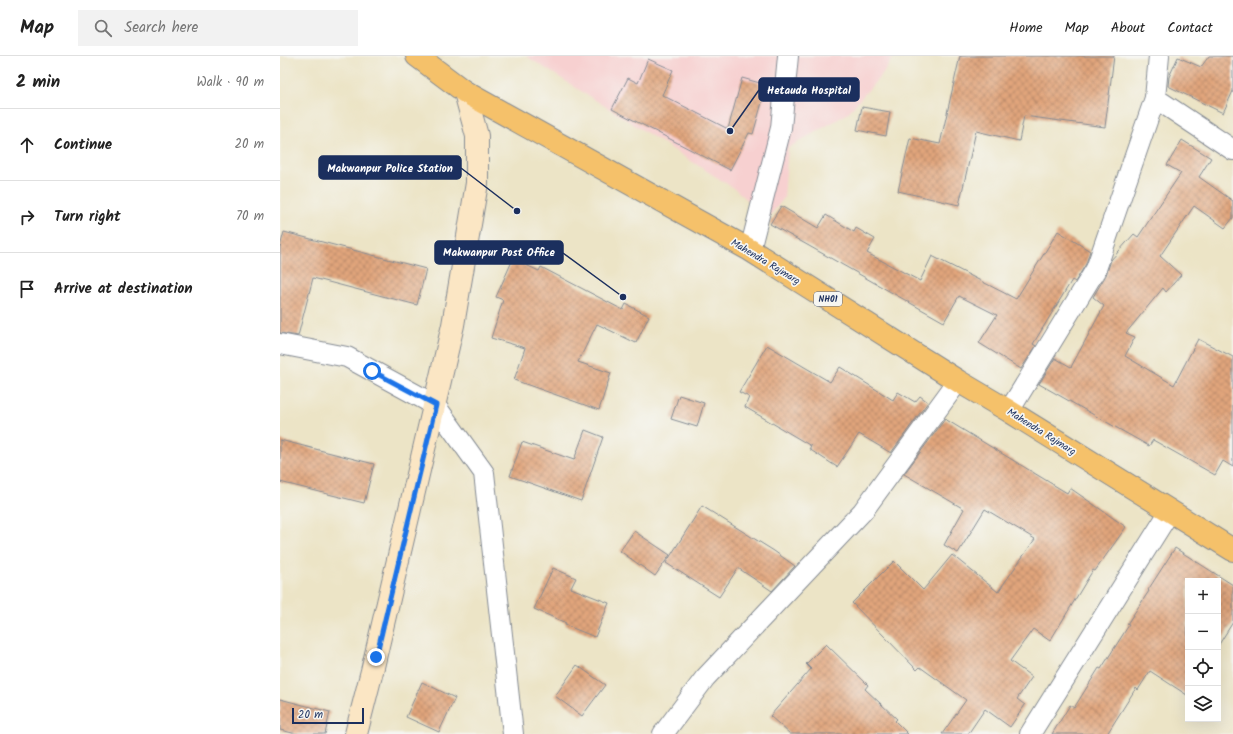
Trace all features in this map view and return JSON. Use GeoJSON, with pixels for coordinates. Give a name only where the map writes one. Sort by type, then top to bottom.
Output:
{"type":"FeatureCollection","features":[{"type":"Feature","properties":{"kind":"highway","name":"Mahendra Rajmarg"},"geometry":{"type":"LineString","coordinates":[[417,56],[465,92],[750,250],[958,381],[1233,550]]}},
{"type":"Feature","properties":{"kind":"street"},"geometry":{"type":"LineString","coordinates":[[750,250],[781,128],[788,56]]}},
{"type":"Feature","properties":{"kind":"street"},"geometry":{"type":"LineString","coordinates":[[1009,411],[1096,269],[1155,98],[1159,56]]}},
{"type":"Feature","properties":{"kind":"street"},"geometry":{"type":"LineString","coordinates":[[356,734],[436,405],[453,325],[477,183],[477,136],[465,92]]}},
{"type":"Feature","properties":{"kind":"street"},"geometry":{"type":"LineString","coordinates":[[1155,98],[1233,150]]}},
{"type":"Feature","properties":{"kind":"street"},"geometry":{"type":"LineString","coordinates":[[280,344],[347,358],[436,405],[484,473],[513,734]]}},
{"type":"Feature","properties":{"kind":"street"},"geometry":{"type":"LineString","coordinates":[[663,734],[705,678],[863,511],[958,381]]}},
{"type":"Feature","properties":{"kind":"street"},"geometry":{"type":"LineString","coordinates":[[1030,734],[1170,511]]}},
{"type":"Feature","properties":{"kind":"shaded area"},"geometry":{"type":"Polygon","coordinates":[[[526,56],[894,56],[884,72],[847,114],[788,148],[784,198],[768,218],[735,189],[526,56]]]}},
{"type":"Feature","properties":{"kind":"building"},"geometry":{"type":"Polygon","coordinates":[[[960,56],[1114,56],[1105,127],[1024,116],[1019,141],[976,131],[959,205],[898,191],[910,138],[940,144],[960,56]]]}},
{"type":"Feature","properties":{"kind":"building"},"geometry":{"type":"Polygon","coordinates":[[[1209,56],[1233,56],[1233,91],[1223,113],[1168,86],[1169,77],[1178,57],[1201,67],[1209,56]]]}},
{"type":"Feature","properties":{"kind":"building"},"geometry":{"type":"Polygon","coordinates":[[[648,59],[673,70],[662,95],[728,129],[742,78],[767,85],[753,134],[749,133],[730,170],[612,109],[628,78],[638,83],[648,59]]]}},
{"type":"Feature","properties":{"kind":"building"},"geometry":{"type":"Polygon","coordinates":[[[862,107],[890,112],[886,136],[857,130],[862,107]]]}},
{"type":"Feature","properties":{"kind":"building"},"geometry":{"type":"Polygon","coordinates":[[[1182,140],[1211,158],[1199,177],[1233,201],[1233,218],[1225,228],[1194,206],[1160,256],[1181,275],[1166,292],[1163,288],[1126,333],[1135,337],[1125,356],[1174,385],[1198,339],[1233,357],[1233,467],[1223,461],[1215,475],[1153,440],[1149,446],[1039,384],[1055,358],[1071,367],[1104,306],[1093,297],[1106,275],[1111,260],[1134,234],[1138,237],[1181,173],[1167,165],[1182,140]]]}},
{"type":"Feature","properties":{"kind":"building"},"geometry":{"type":"Polygon","coordinates":[[[781,206],[818,228],[826,215],[854,232],[856,228],[875,239],[867,253],[920,281],[932,256],[1016,299],[1058,231],[1090,251],[1086,264],[1075,282],[1072,280],[1033,344],[1036,346],[1021,369],[979,343],[997,315],[959,296],[944,322],[770,224],[781,206]]]}},
{"type":"Feature","properties":{"kind":"building"},"geometry":{"type":"Polygon","coordinates":[[[284,232],[426,269],[417,305],[313,278],[298,336],[280,333],[280,247],[284,232]]]}},
{"type":"Feature","properties":{"kind":"building"},"geometry":{"type":"Polygon","coordinates":[[[513,259],[539,271],[541,267],[623,310],[626,304],[649,316],[636,343],[597,324],[578,362],[611,373],[599,410],[514,380],[525,348],[491,338],[503,300],[496,297],[513,259]]]}},
{"type":"Feature","properties":{"kind":"building"},"geometry":{"type":"Polygon","coordinates":[[[767,345],[830,382],[840,367],[893,400],[898,392],[915,402],[920,396],[928,402],[891,453],[859,434],[837,467],[809,449],[811,446],[745,407],[749,397],[739,392],[767,345]]]}},
{"type":"Feature","properties":{"kind":"building"},"geometry":{"type":"Polygon","coordinates":[[[679,395],[704,403],[697,427],[671,419],[679,395]]]}},
{"type":"Feature","properties":{"kind":"building"},"geometry":{"type":"Polygon","coordinates":[[[945,419],[1067,493],[1070,488],[1126,527],[1095,571],[1093,570],[1050,641],[1033,629],[1010,661],[1032,677],[1017,699],[1025,705],[1010,727],[985,709],[968,734],[942,734],[966,700],[920,667],[917,670],[852,603],[894,561],[923,590],[952,555],[998,592],[1035,539],[985,509],[958,553],[944,545],[964,509],[904,474],[945,419]]]}},
{"type":"Feature","properties":{"kind":"building"},"geometry":{"type":"Polygon","coordinates":[[[585,430],[603,437],[581,501],[510,476],[522,442],[574,460],[585,430]]]}},
{"type":"Feature","properties":{"kind":"building"},"geometry":{"type":"Polygon","coordinates":[[[280,440],[374,464],[364,503],[280,482],[280,440]]]}},
{"type":"Feature","properties":{"kind":"building"},"geometry":{"type":"Polygon","coordinates":[[[702,506],[774,551],[795,566],[772,591],[738,568],[719,597],[666,563],[702,506]]]}},
{"type":"Feature","properties":{"kind":"building"},"geometry":{"type":"Polygon","coordinates":[[[634,531],[670,555],[655,576],[620,551],[634,531]]]}},
{"type":"Feature","properties":{"kind":"building"},"geometry":{"type":"Polygon","coordinates":[[[1175,548],[1233,585],[1233,622],[1221,641],[1221,578],[1185,578],[1185,694],[1150,671],[1138,690],[1136,688],[1107,734],[1052,734],[1070,705],[1074,708],[1099,668],[1101,669],[1129,625],[1127,624],[1149,591],[1148,590],[1175,548]]]}},
{"type":"Feature","properties":{"kind":"building"},"geometry":{"type":"Polygon","coordinates":[[[553,568],[576,578],[571,588],[609,603],[595,637],[565,625],[566,623],[534,609],[553,568]]]}},
{"type":"Feature","properties":{"kind":"building"},"geometry":{"type":"Polygon","coordinates":[[[826,644],[868,685],[865,689],[897,719],[895,721],[908,734],[790,734],[770,716],[811,669],[806,664],[826,644]]]}},
{"type":"Feature","properties":{"kind":"building"},"geometry":{"type":"Polygon","coordinates":[[[577,665],[605,685],[582,716],[555,696],[577,665]]]}},
{"type":"Feature","properties":{"kind":"building"},"geometry":{"type":"Polygon","coordinates":[[[422,682],[455,698],[439,732],[406,717],[422,682]]]}},
{"type":"Feature","properties":{"kind":"building"},"geometry":{"type":"Polygon","coordinates":[[[280,699],[330,712],[325,734],[297,734],[280,730],[280,699]]]}},
{"type":"Feature","properties":{"kind":"place","name":"Hetauda Hospital"},"geometry":{"type":"Point","coordinates":[730,131]}},
{"type":"Feature","properties":{"kind":"place","name":"Makwanpur Police Station"},"geometry":{"type":"Point","coordinates":[517,211]}},
{"type":"Feature","properties":{"kind":"place","name":"Makwanpur Post Office"},"geometry":{"type":"Point","coordinates":[623,297]}},
{"type":"Feature","properties":{"kind":"route"},"geometry":{"type":"LineString","coordinates":[[372,371],[436,405],[376,657]]}}]}
